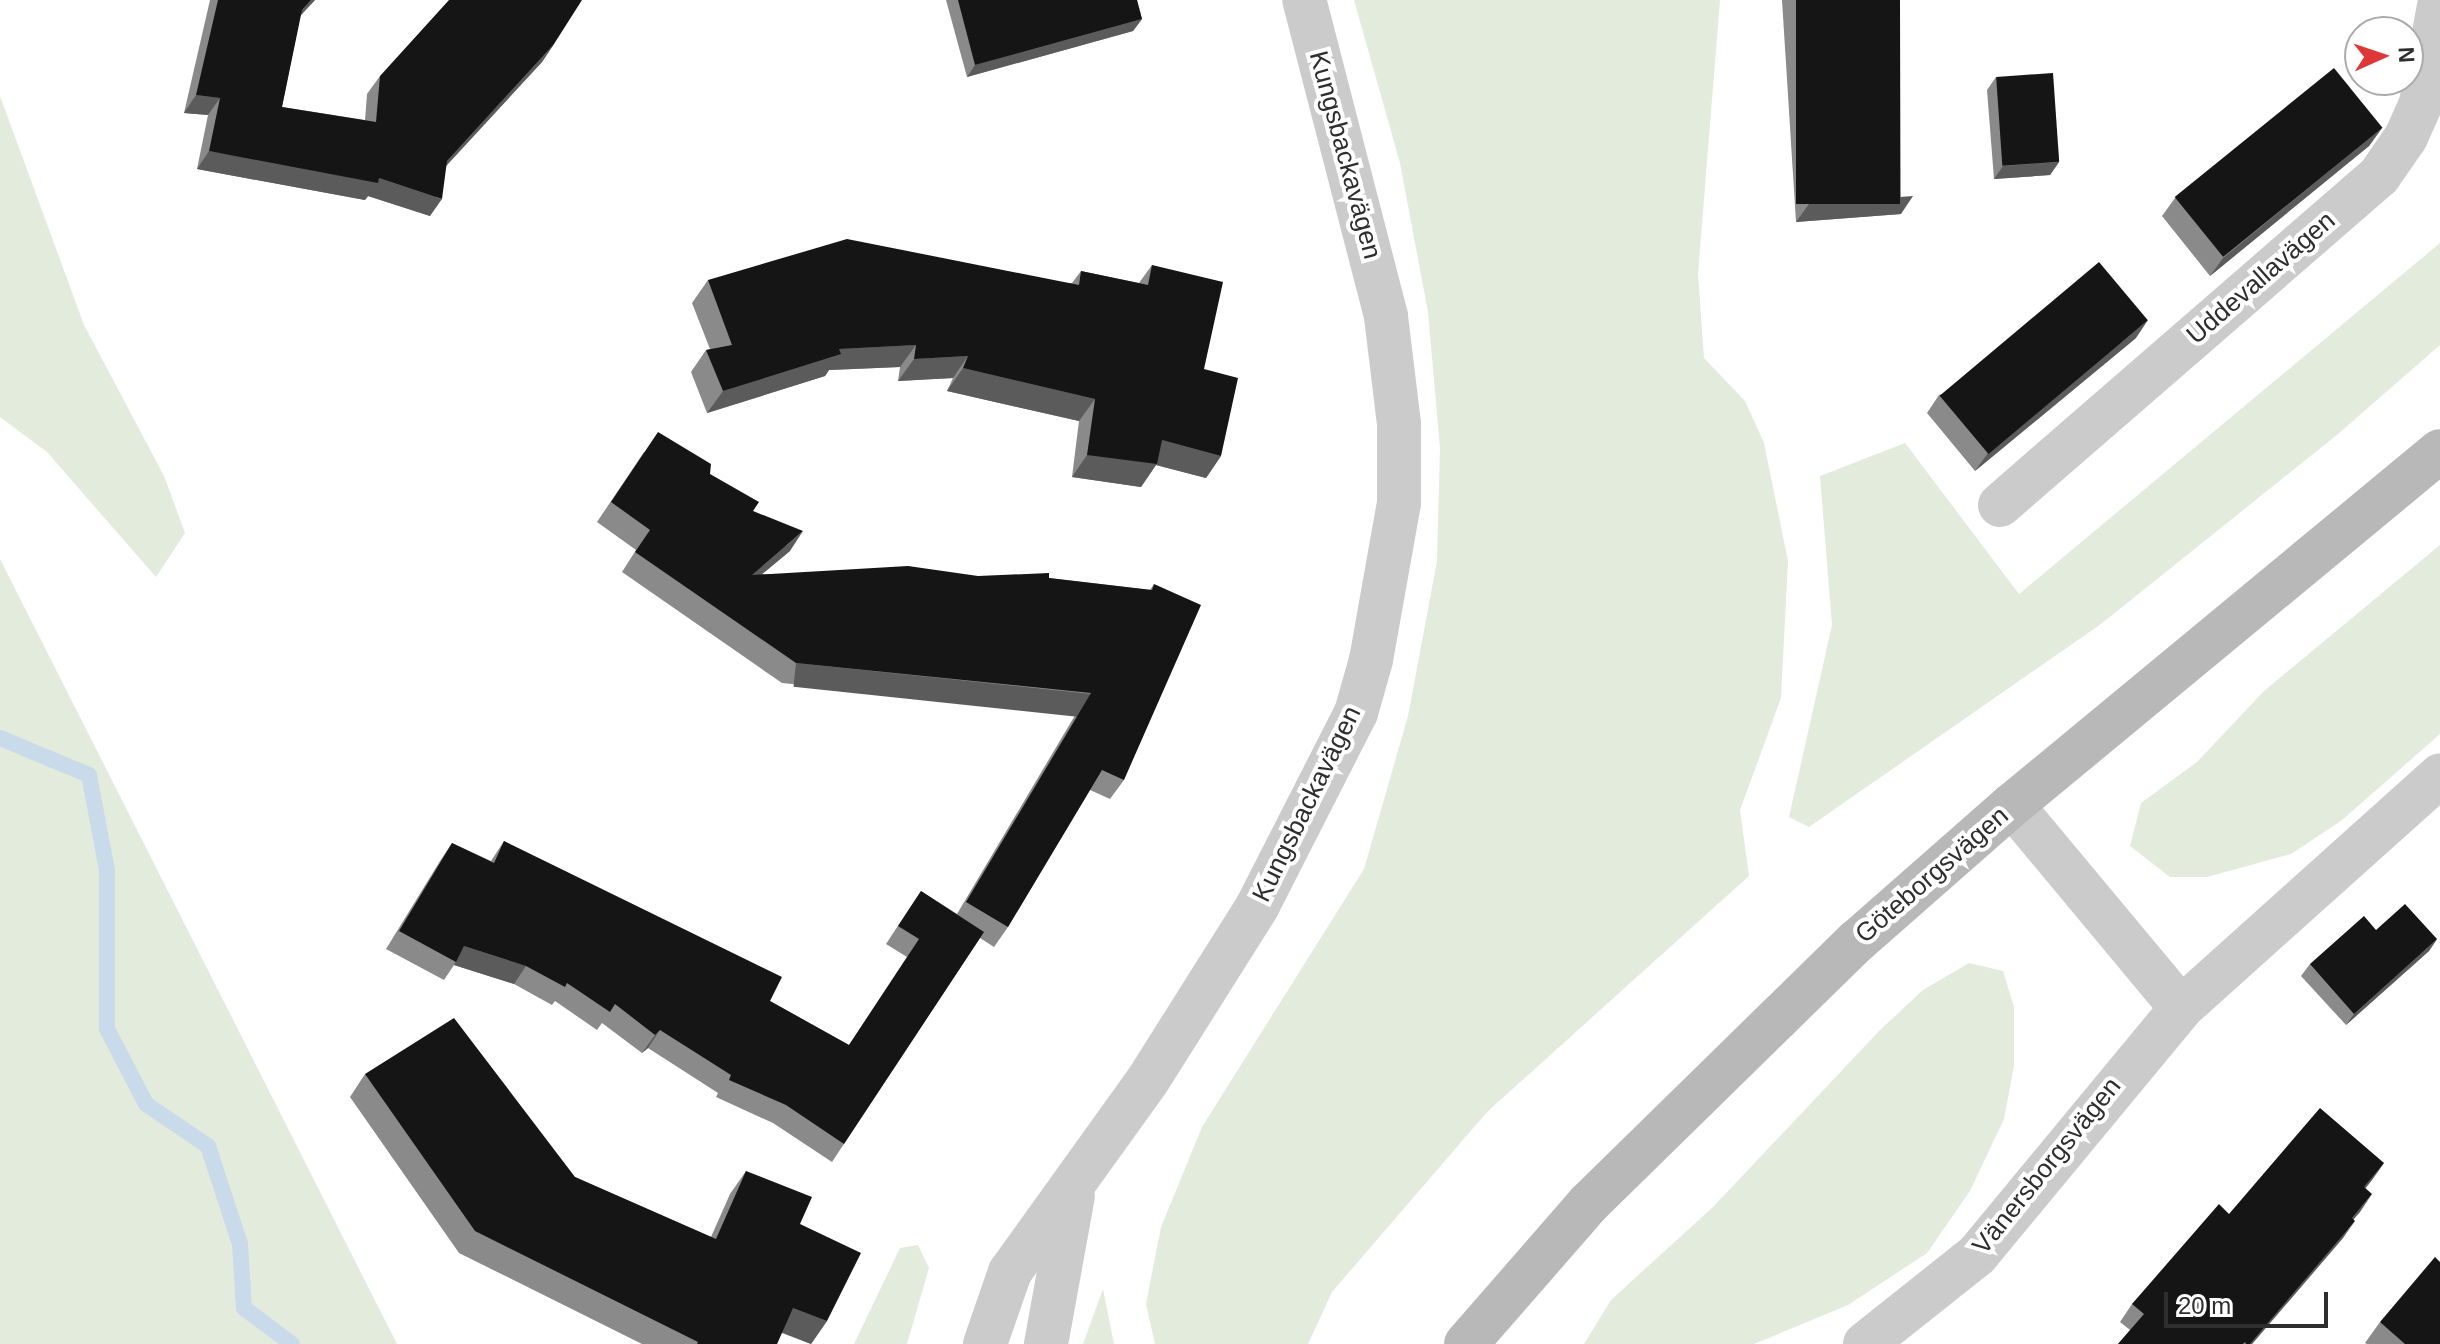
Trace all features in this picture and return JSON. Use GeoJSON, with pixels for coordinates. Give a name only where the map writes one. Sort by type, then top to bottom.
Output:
{"type":"FeatureCollection","features":[{"type":"Feature","properties":{"kind":"street","name":"Kungsbackavägen"},"geometry":{"type":"LineString","coordinates":[[985,1344],[1010,1272],[1075,1186],[1257,907],[1356,713],[1386,592],[1399,503],[1399,424],[1386,316],[1304,0]]}},
{"type":"Feature","properties":{"kind":"street","name":"Uddevallavägen"},"geometry":{"type":"LineString","coordinates":[[2000,505],[2379,176],[2406,137],[2421,103],[2440,0]]}},
{"type":"Feature","properties":{"kind":"street","name":"Göteborgsvägen"},"geometry":{"type":"LineString","coordinates":[[1466,1344],[1588,1204],[1686,1103],[1857,941],[2012,805],[2440,451]]}},
{"type":"Feature","properties":{"kind":"street","name":"Vänersborgsvägen"},"geometry":{"type":"LineString","coordinates":[[1865,1344],[1977,1255],[2181,1008],[2440,776]]}},
{"type":"Feature","properties":{"kind":"street"},"geometry":{"type":"LineString","coordinates":[[2012,805],[2181,1008]]}},
{"type":"Feature","properties":{"kind":"street","name":"Kungsbackavägen"},"geometry":{"type":"LineString","coordinates":[[1046,1344],[1075,1186]]}},
{"type":"Feature","properties":{"kind":"green space"},"geometry":{"type":"Polygon","coordinates":[[[1354,0],[1720,0],[1698,274],[1704,358],[1745,401],[1764,443],[1788,561],[1781,698],[1740,810],[1749,876],[1487,1112],[1332,1292],[1308,1344],[1155,1344],[1146,1304],[1161,1227],[1202,1127],[1364,869],[1408,716],[1437,561],[1440,448],[1428,312],[1400,163],[1354,0]]]}},
{"type":"Feature","properties":{"kind":"green space"},"geometry":{"type":"Polygon","coordinates":[[[0,96],[84,325],[164,476],[185,533],[156,577],[47,452],[0,417],[0,96]]]}},
{"type":"Feature","properties":{"kind":"green space"},"geometry":{"type":"Polygon","coordinates":[[[2440,243],[2440,345],[2338,434],[2101,624],[1809,827],[1789,817],[1832,625],[1820,476],[1905,443],[2019,594],[2440,243]]]}},
{"type":"Feature","properties":{"kind":"green space"},"geometry":{"type":"Polygon","coordinates":[[[2440,545],[2440,734],[2341,821],[2291,854],[2207,877],[2170,877],[2130,846],[2141,803],[2197,762],[2264,691],[2440,545]]]}},
{"type":"Feature","properties":{"kind":"green space"},"geometry":{"type":"Polygon","coordinates":[[[0,559],[397,1344],[0,1344],[0,559]]]}},
{"type":"Feature","properties":{"kind":"green space"},"geometry":{"type":"Polygon","coordinates":[[[1969,963],[2003,971],[2014,1007],[2014,1066],[2004,1119],[1970,1191],[1927,1253],[1848,1305],[1754,1344],[1584,1344],[1611,1300],[1714,1206],[1880,1030],[1923,990],[1969,963]]]}},
{"type":"Feature","properties":{"kind":"green space"},"geometry":{"type":"Polygon","coordinates":[[[918,1245],[929,1268],[907,1344],[854,1344],[900,1248],[918,1245]]]}},
{"type":"Feature","properties":{"kind":"green space"},"geometry":{"type":"Polygon","coordinates":[[[1103,1289],[1114,1344],[1083,1344],[1103,1289]]]}},
{"type":"Feature","properties":{"kind":"building"},"geometry":{"type":"Polygon","coordinates":[[[218,0],[311,0],[302,10],[282,107],[376,122],[380,76],[449,0],[582,0],[554,44],[447,161],[442,199],[379,178],[378,183],[209,151],[220,98],[196,95],[218,0]]]}},
{"type":"Feature","properties":{"kind":"building"},"geometry":{"type":"Polygon","coordinates":[[[958,0],[1137,0],[1142,19],[975,65],[958,0]]]}},
{"type":"Feature","properties":{"kind":"building"},"geometry":{"type":"Polygon","coordinates":[[[1796,0],[1900,0],[1900,204],[1796,204],[1796,0]]]}},
{"type":"Feature","properties":{"kind":"building"},"geometry":{"type":"Polygon","coordinates":[[[2334,68],[2344,80],[2344,96],[2357,96],[2382,128],[2223,257],[2175,197],[2334,68]]]}},
{"type":"Feature","properties":{"kind":"building"},"geometry":{"type":"Polygon","coordinates":[[[2053,73],[2059,162],[2002,166],[1996,77],[2053,73]]]}},
{"type":"Feature","properties":{"kind":"building"},"geometry":{"type":"Polygon","coordinates":[[[847,239],[1079,285],[1081,271],[1148,285],[1152,265],[1223,282],[1204,369],[1238,378],[1221,456],[1162,440],[1157,464],[1087,455],[1095,399],[963,368],[968,356],[914,359],[916,345],[839,349],[841,354],[723,391],[706,350],[732,345],[708,280],[847,239]]]}},
{"type":"Feature","properties":{"kind":"building"},"geometry":{"type":"Polygon","coordinates":[[[2099,262],[2148,320],[1989,454],[1940,396],[2099,262]]]}},
{"type":"Feature","properties":{"kind":"building"},"geometry":{"type":"Polygon","coordinates":[[[658,432],[711,464],[710,474],[759,502],[753,511],[803,531],[752,575],[908,566],[978,576],[1049,573],[1049,578],[1152,590],[1154,584],[1201,605],[1124,780],[1102,770],[1008,927],[966,902],[1091,693],[796,663],[635,552],[650,530],[611,502],[658,432]]]}},
{"type":"Feature","properties":{"kind":"building"},"geometry":{"type":"Polygon","coordinates":[[[504,841],[782,977],[770,1001],[849,1045],[919,939],[898,926],[921,891],[984,932],[844,1144],[786,1105],[729,1080],[731,1075],[660,1030],[655,1035],[615,1004],[610,1012],[567,983],[565,987],[526,966],[464,946],[456,962],[399,931],[452,843],[494,863],[504,841]]]}},
{"type":"Feature","properties":{"kind":"building"},"geometry":{"type":"Polygon","coordinates":[[[2405,904],[2437,939],[2354,1014],[2310,964],[2364,916],[2376,930],[2405,904]]]}},
{"type":"Feature","properties":{"kind":"building"},"geometry":{"type":"Polygon","coordinates":[[[454,1018],[575,1177],[716,1239],[746,1171],[812,1197],[800,1224],[861,1253],[827,1321],[793,1308],[777,1344],[697,1344],[475,1231],[365,1074],[454,1018]]]}},
{"type":"Feature","properties":{"kind":"building"},"geometry":{"type":"Polygon","coordinates":[[[2320,1108],[2384,1163],[2364,1187],[2372,1194],[2352,1218],[2355,1221],[2250,1344],[2118,1344],[2144,1314],[2132,1304],[2219,1204],[2229,1214],[2320,1108]]]}},
{"type":"Feature","properties":{"kind":"building"},"geometry":{"type":"Polygon","coordinates":[[[2435,1257],[2440,1262],[2440,1344],[2405,1344],[2380,1322],[2435,1257]]]}},
{"type":"Feature","properties":{"kind":"waterway"},"geometry":{"type":"LineString","coordinates":[[0,738],[89,775],[107,870],[107,1029],[146,1104],[208,1146],[240,1244],[244,1308],[292,1344]]}}]}
